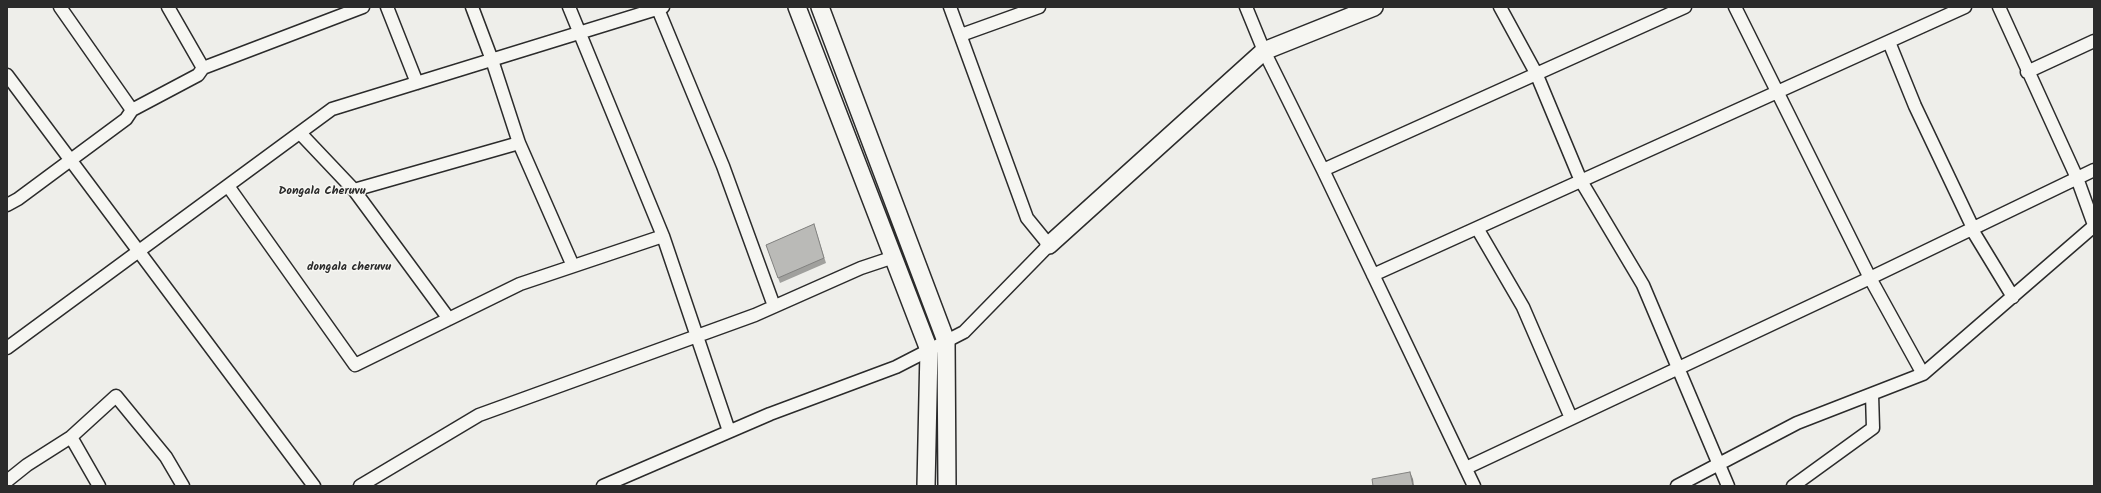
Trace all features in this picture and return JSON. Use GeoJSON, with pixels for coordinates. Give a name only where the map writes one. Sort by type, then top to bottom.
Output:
{"type":"FeatureCollection","features":[{"type":"Feature","properties":{"kind":"main road"},"geometry":{"type":"LineString","coordinates":[[797,7],[929,350],[926,486]]}},
{"type":"Feature","properties":{"kind":"main road"},"geometry":{"type":"LineString","coordinates":[[820,7],[946,341],[948,486]]}},
{"type":"Feature","properties":{"kind":"main road"},"geometry":{"type":"LineString","coordinates":[[1049,245],[1264,51],[1374,7]]}},
{"type":"Feature","properties":{"kind":"street"},"geometry":{"type":"LineString","coordinates":[[60,7],[71,20],[132,110]]}},
{"type":"Feature","properties":{"kind":"street"},"geometry":{"type":"LineString","coordinates":[[168,7],[203,68]]}},
{"type":"Feature","properties":{"kind":"street"},"geometry":{"type":"LineString","coordinates":[[7,205],[18,200],[126,119],[132,110],[198,75],[203,68],[363,7]]}},
{"type":"Feature","properties":{"kind":"street"},"geometry":{"type":"LineString","coordinates":[[387,7],[417,83]]}},
{"type":"Feature","properties":{"kind":"street"},"geometry":{"type":"LineString","coordinates":[[472,7],[492,60],[519,143],[573,266]]}},
{"type":"Feature","properties":{"kind":"street"},"geometry":{"type":"LineString","coordinates":[[569,7],[578,33],[663,236],[729,431]]}},
{"type":"Feature","properties":{"kind":"street"},"geometry":{"type":"LineString","coordinates":[[603,486],[770,414],[896,367],[964,332],[1049,245],[1027,218],[950,7]]}},
{"type":"Feature","properties":{"kind":"street"},"geometry":{"type":"LineString","coordinates":[[961,35],[1039,7]]}},
{"type":"Feature","properties":{"kind":"street"},"geometry":{"type":"LineString","coordinates":[[1246,7],[1264,51],[1323,170],[1474,486]]}},
{"type":"Feature","properties":{"kind":"street"},"geometry":{"type":"LineString","coordinates":[[1500,7],[1536,74],[1581,181],[1643,285],[1728,486]]}},
{"type":"Feature","properties":{"kind":"street"},"geometry":{"type":"LineString","coordinates":[[1323,170],[1685,7]]}},
{"type":"Feature","properties":{"kind":"street"},"geometry":{"type":"LineString","coordinates":[[1735,7],[1870,278],[1923,374]]}},
{"type":"Feature","properties":{"kind":"street"},"geometry":{"type":"LineString","coordinates":[[1373,275],[1965,7]]}},
{"type":"Feature","properties":{"kind":"street"},"geometry":{"type":"LineString","coordinates":[[1678,486],[1797,423],[1923,374],[2094,226],[2076,179],[1999,7]]}},
{"type":"Feature","properties":{"kind":"street"},"geometry":{"type":"LineString","coordinates":[[7,348],[332,109],[660,8],[724,166],[774,306]]}},
{"type":"Feature","properties":{"kind":"street"},"geometry":{"type":"LineString","coordinates":[[2027,72],[2094,41]]}},
{"type":"Feature","properties":{"kind":"street"},"geometry":{"type":"LineString","coordinates":[[1889,42],[1915,106],[1972,228],[2013,297]]}},
{"type":"Feature","properties":{"kind":"street"},"geometry":{"type":"LineString","coordinates":[[7,75],[314,486]]}},
{"type":"Feature","properties":{"kind":"street"},"geometry":{"type":"LineString","coordinates":[[300,133],[354,190],[449,319]]}},
{"type":"Feature","properties":{"kind":"street"},"geometry":{"type":"LineString","coordinates":[[354,190],[519,143]]}},
{"type":"Feature","properties":{"kind":"street"},"geometry":{"type":"LineString","coordinates":[[1466,468],[1870,278],[2094,170]]}},
{"type":"Feature","properties":{"kind":"street"},"geometry":{"type":"LineString","coordinates":[[228,186],[355,365],[520,284],[663,236]]}},
{"type":"Feature","properties":{"kind":"street"},"geometry":{"type":"LineString","coordinates":[[1477,228],[1523,307],[1572,418]]}},
{"type":"Feature","properties":{"kind":"street"},"geometry":{"type":"LineString","coordinates":[[360,486],[479,415],[696,337],[774,306],[860,268],[894,257]]}},
{"type":"Feature","properties":{"kind":"street"},"geometry":{"type":"LineString","coordinates":[[1793,486],[1873,428],[1872,394]]}},
{"type":"Feature","properties":{"kind":"street"},"geometry":{"type":"LineString","coordinates":[[7,481],[27,465],[71,437],[116,396],[166,457],[183,486]]}},
{"type":"Feature","properties":{"kind":"street"},"geometry":{"type":"LineString","coordinates":[[71,437],[99,486]]}},
{"type":"Feature","properties":{"kind":"building"},"geometry":{"type":"Polygon","coordinates":[[[814,224],[824,258],[778,278],[766,245],[814,224]]]}},
{"type":"Feature","properties":{"kind":"building"},"geometry":{"type":"Polygon","coordinates":[[[1410,472],[1413,486],[1373,486],[1372,479],[1410,472]]]}},
{"type":"Feature","properties":{"kind":"district","name":"Dongala Cheruvu"},"geometry":{"type":"Point","coordinates":[322,192]}},
{"type":"Feature","properties":{"kind":"district","name":"dongala cheruvu"},"geometry":{"type":"Point","coordinates":[349,268]}}]}
